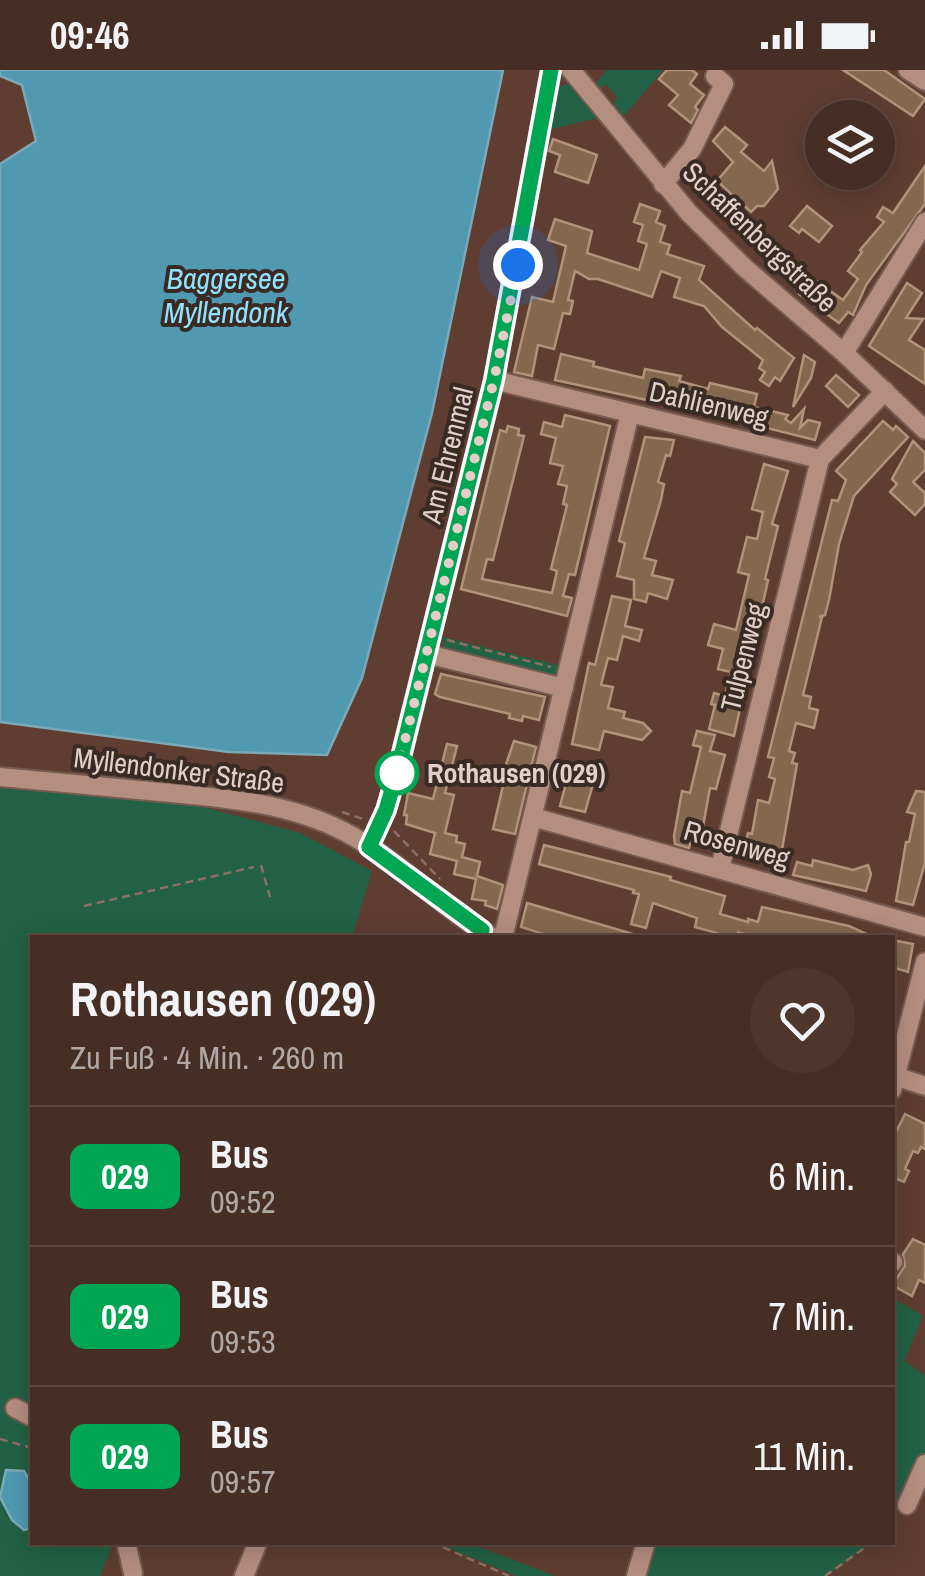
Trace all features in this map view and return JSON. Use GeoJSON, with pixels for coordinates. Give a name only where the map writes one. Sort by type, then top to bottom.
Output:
{"type":"FeatureCollection","features":[{"type":"Feature","properties":{"kind":"street","name":"Am Ehrenmal"},"geometry":{"type":"LineString","coordinates":[[369,847],[391,796],[494,380],[551,70]]}},
{"type":"Feature","properties":{"kind":"street","name":"Schaffenbergstraße"},"geometry":{"type":"LineString","coordinates":[[572,70],[663,184],[746,270],[844,352],[925,430]]}},
{"type":"Feature","properties":{"kind":"street"},"geometry":{"type":"LineString","coordinates":[[908,70],[925,81]]}},
{"type":"Feature","properties":{"kind":"street"},"geometry":{"type":"LineString","coordinates":[[663,184],[692,150],[724,84],[714,76]]}},
{"type":"Feature","properties":{"kind":"street"},"geometry":{"type":"LineString","coordinates":[[844,352],[925,223]]}},
{"type":"Feature","properties":{"kind":"street","name":"Dahlienweg"},"geometry":{"type":"LineString","coordinates":[[494,380],[820,459]]}},
{"type":"Feature","properties":{"kind":"street"},"geometry":{"type":"LineString","coordinates":[[820,459],[885,392]]}},
{"type":"Feature","properties":{"kind":"street"},"geometry":{"type":"LineString","coordinates":[[504,935],[630,414]]}},
{"type":"Feature","properties":{"kind":"street","name":"Tulpenweg"},"geometry":{"type":"LineString","coordinates":[[720,868],[820,459]]}},
{"type":"Feature","properties":{"kind":"street"},"geometry":{"type":"LineString","coordinates":[[429,645],[566,680]]}},
{"type":"Feature","properties":{"kind":"street","name":"Myllendonker Straße"},"geometry":{"type":"LineString","coordinates":[[0,776],[251,802],[321,821],[369,847],[485,935]]}},
{"type":"Feature","properties":{"kind":"street","name":"Rosenweg"},"geometry":{"type":"LineString","coordinates":[[533,816],[925,927]]}},
{"type":"Feature","properties":{"kind":"street"},"geometry":{"type":"LineString","coordinates":[[895,1076],[925,962]]}},
{"type":"Feature","properties":{"kind":"street"},"geometry":{"type":"LineString","coordinates":[[895,1080],[925,1086]]}},
{"type":"Feature","properties":{"kind":"street"},"geometry":{"type":"LineString","coordinates":[[15,1408],[30,1417]]}},
{"type":"Feature","properties":{"kind":"street"},"geometry":{"type":"LineString","coordinates":[[907,1505],[925,1464]]}},
{"type":"Feature","properties":{"kind":"street"},"geometry":{"type":"LineString","coordinates":[[127,1545],[133,1573]]}},
{"type":"Feature","properties":{"kind":"street"},"geometry":{"type":"LineString","coordinates":[[244,1576],[257,1545]]}},
{"type":"Feature","properties":{"kind":"street"},"geometry":{"type":"LineString","coordinates":[[636,1576],[645,1545]]}},
{"type":"Feature","properties":{"kind":"path"},"geometry":{"type":"LineString","coordinates":[[429,645],[566,680]]}},
{"type":"Feature","properties":{"kind":"path"},"geometry":{"type":"LineString","coordinates":[[261,866],[270,897]]}},
{"type":"Feature","properties":{"kind":"path"},"geometry":{"type":"LineString","coordinates":[[84,906],[254,867]]}},
{"type":"Feature","properties":{"kind":"path"},"geometry":{"type":"LineString","coordinates":[[0,1439],[30,1447]]}},
{"type":"Feature","properties":{"kind":"path"},"geometry":{"type":"LineString","coordinates":[[437,1545],[509,1576]]}},
{"type":"Feature","properties":{"kind":"path"},"geometry":{"type":"LineString","coordinates":[[825,1576],[869,1545]]}},
{"type":"Feature","properties":{"kind":"green space"},"geometry":{"type":"Polygon","coordinates":[[[607,70],[663,70],[624,116],[613,103],[618,98],[606,84],[601,88],[596,83],[607,70]]]}},
{"type":"Feature","properties":{"kind":"green space"},"geometry":{"type":"Polygon","coordinates":[[[571,84],[597,118],[547,130],[555,87],[571,84]]]}},
{"type":"Feature","properties":{"kind":"green space"},"geometry":{"type":"Polygon","coordinates":[[[443,637],[561,666],[555,677],[448,653],[443,649],[443,637]]]}},
{"type":"Feature","properties":{"kind":"green space"},"geometry":{"type":"Polygon","coordinates":[[[0,788],[196,805],[300,833],[372,871],[353,935],[30,935],[30,1545],[112,1545],[100,1576],[0,1576],[0,788]]]}},
{"type":"Feature","properties":{"kind":"green space"},"geometry":{"type":"Polygon","coordinates":[[[895,1299],[923,1316],[904,1361],[925,1375],[925,1452],[895,1516],[895,1299]]]}},
{"type":"Feature","properties":{"kind":"green space"},"geometry":{"type":"Polygon","coordinates":[[[442,1545],[474,1545],[555,1576],[516,1576],[442,1545]]]}},
{"type":"Feature","properties":{"kind":"green space"},"geometry":{"type":"Polygon","coordinates":[[[647,1545],[867,1545],[827,1576],[638,1576],[647,1545]]]}},
{"type":"Feature","properties":{"kind":"water","name":"Baggersee Myllendonk"},"geometry":{"type":"Polygon","coordinates":[[[0,70],[503,70],[432,413],[362,678],[327,755],[229,752],[0,722],[0,164],[36,141],[22,85],[0,76],[0,70]]]}},
{"type":"Feature","properties":{"kind":"water"},"geometry":{"type":"Polygon","coordinates":[[[6,1470],[24,1471],[30,1482],[30,1528],[24,1530],[12,1520],[0,1497],[6,1470]]]}},
{"type":"Feature","properties":{"kind":"building"},"geometry":{"type":"Polygon","coordinates":[[[667,70],[692,70],[697,74],[690,84],[704,95],[695,107],[698,110],[691,123],[669,105],[678,95],[659,79],[667,70]]]}},
{"type":"Feature","properties":{"kind":"building"},"geometry":{"type":"Polygon","coordinates":[[[843,70],[884,70],[925,99],[913,116],[895,104],[895,100],[889,100],[843,70]]]}},
{"type":"Feature","properties":{"kind":"building"},"geometry":{"type":"Polygon","coordinates":[[[725,127],[747,145],[741,152],[764,171],[772,161],[778,189],[764,206],[751,212],[717,181],[733,162],[713,141],[725,127]]]}},
{"type":"Feature","properties":{"kind":"building"},"geometry":{"type":"Polygon","coordinates":[[[553,139],[597,155],[588,183],[555,172],[560,155],[549,151],[553,139]]]}},
{"type":"Feature","properties":{"kind":"building"},"geometry":{"type":"Polygon","coordinates":[[[925,166],[925,204],[866,285],[853,315],[848,312],[839,323],[799,294],[811,277],[843,300],[858,279],[848,271],[884,222],[877,217],[883,207],[893,213],[925,166]]]}},
{"type":"Feature","properties":{"kind":"building"},"geometry":{"type":"Polygon","coordinates":[[[640,204],[660,211],[656,222],[665,226],[660,242],[670,245],[667,254],[704,266],[699,280],[755,330],[794,358],[780,381],[775,377],[769,386],[760,380],[765,372],[759,368],[763,360],[722,327],[704,306],[674,297],[680,278],[661,271],[652,297],[589,279],[575,271],[568,300],[573,301],[570,314],[563,313],[554,349],[538,345],[532,376],[514,372],[532,297],[553,302],[566,246],[548,240],[555,219],[592,231],[587,253],[639,270],[647,244],[638,241],[643,225],[634,222],[640,204]]]}},
{"type":"Feature","properties":{"kind":"building"},"geometry":{"type":"Polygon","coordinates":[[[807,206],[832,226],[819,242],[802,229],[799,233],[790,226],[807,206]]]}},
{"type":"Feature","properties":{"kind":"building"},"geometry":{"type":"Polygon","coordinates":[[[907,283],[922,293],[906,318],[923,319],[909,340],[925,350],[925,384],[869,346],[907,283]]]}},
{"type":"Feature","properties":{"kind":"building"},"geometry":{"type":"Polygon","coordinates":[[[561,354],[643,378],[645,369],[681,376],[679,381],[708,389],[710,383],[757,394],[754,407],[788,415],[785,419],[791,423],[804,409],[800,428],[808,420],[820,423],[815,440],[665,396],[664,401],[648,397],[647,400],[555,380],[561,354]]]}},
{"type":"Feature","properties":{"kind":"building"},"geometry":{"type":"Polygon","coordinates":[[[804,355],[815,362],[811,378],[793,407],[804,355]]]}},
{"type":"Feature","properties":{"kind":"building"},"geometry":{"type":"Polygon","coordinates":[[[836,375],[859,395],[848,407],[826,386],[836,375]]]}},
{"type":"Feature","properties":{"kind":"building"},"geometry":{"type":"Polygon","coordinates":[[[565,415],[610,426],[575,575],[569,574],[563,596],[572,598],[567,616],[461,589],[500,430],[506,432],[508,426],[519,429],[518,435],[524,436],[493,560],[487,559],[482,579],[552,593],[557,571],[551,569],[567,505],[563,504],[567,486],[558,484],[563,466],[550,463],[556,438],[541,434],[544,422],[562,427],[565,415]]]}},
{"type":"Feature","properties":{"kind":"building"},"geometry":{"type":"Polygon","coordinates":[[[883,421],[908,437],[854,496],[839,544],[825,615],[819,617],[803,695],[811,697],[809,708],[818,710],[814,728],[796,723],[789,751],[795,753],[792,763],[797,764],[779,867],[759,862],[762,848],[745,844],[748,833],[752,834],[758,800],[769,803],[775,779],[769,777],[774,758],[768,757],[832,500],[838,501],[846,480],[836,471],[883,421]]]}},
{"type":"Feature","properties":{"kind":"building"},"geometry":{"type":"Polygon","coordinates":[[[645,437],[674,440],[658,482],[664,484],[644,558],[656,561],[652,575],[673,580],[667,599],[648,593],[646,602],[634,599],[634,580],[617,576],[625,543],[619,541],[645,437]]]}},
{"type":"Feature","properties":{"kind":"building"},"geometry":{"type":"Polygon","coordinates":[[[913,441],[925,453],[925,470],[913,482],[925,493],[925,504],[915,515],[890,492],[897,484],[892,479],[913,441]]]}},
{"type":"Feature","properties":{"kind":"building"},"geometry":{"type":"Polygon","coordinates":[[[764,464],[788,471],[772,524],[778,526],[734,736],[709,729],[714,693],[725,696],[731,672],[718,669],[723,649],[708,645],[714,624],[736,630],[749,575],[738,572],[747,537],[757,539],[763,512],[752,509],[764,464]]]}},
{"type":"Feature","properties":{"kind":"building"},"geometry":{"type":"Polygon","coordinates":[[[612,596],[631,600],[625,626],[642,630],[639,641],[623,636],[617,660],[608,658],[601,685],[613,687],[608,708],[625,712],[623,718],[643,723],[651,731],[642,740],[604,731],[599,750],[572,744],[589,663],[595,665],[612,596]]]}},
{"type":"Feature","properties":{"kind":"building"},"geometry":{"type":"Polygon","coordinates":[[[441,674],[545,697],[539,720],[509,718],[510,714],[440,697],[435,694],[441,674]]]}},
{"type":"Feature","properties":{"kind":"building"},"geometry":{"type":"Polygon","coordinates":[[[697,731],[715,735],[710,751],[725,755],[716,789],[710,788],[700,843],[691,840],[689,848],[675,844],[674,836],[682,791],[690,793],[701,747],[693,745],[697,731]]]}},
{"type":"Feature","properties":{"kind":"building"},"geometry":{"type":"Polygon","coordinates":[[[514,741],[536,747],[515,834],[493,829],[505,777],[502,776],[514,741]]]}},
{"type":"Feature","properties":{"kind":"building"},"geometry":{"type":"Polygon","coordinates":[[[447,744],[457,746],[445,793],[454,795],[445,833],[457,836],[456,842],[465,844],[462,857],[480,862],[477,876],[503,885],[497,909],[485,905],[486,901],[472,899],[476,879],[454,874],[457,861],[430,854],[435,833],[406,824],[408,793],[433,799],[447,744]]]}},
{"type":"Feature","properties":{"kind":"building"},"geometry":{"type":"Polygon","coordinates":[[[571,764],[597,770],[585,812],[560,806],[571,764]]]}},
{"type":"Feature","properties":{"kind":"building"},"geometry":{"type":"Polygon","coordinates":[[[916,791],[925,792],[925,862],[913,905],[896,901],[915,814],[907,812],[916,791]]]}},
{"type":"Feature","properties":{"kind":"building"},"geometry":{"type":"Polygon","coordinates":[[[544,845],[671,877],[670,880],[725,896],[720,914],[748,922],[758,922],[762,907],[849,926],[869,935],[716,935],[695,927],[697,918],[653,903],[646,928],[631,924],[639,894],[634,890],[539,864],[544,845]]]}},
{"type":"Feature","properties":{"kind":"building"},"geometry":{"type":"Polygon","coordinates":[[[813,860],[853,870],[868,865],[871,874],[866,891],[793,875],[797,862],[812,866],[813,860]]]}},
{"type":"Feature","properties":{"kind":"building"},"geometry":{"type":"Polygon","coordinates":[[[527,903],[633,935],[546,935],[521,927],[527,903]]]}},
{"type":"Feature","properties":{"kind":"building"},"geometry":{"type":"Polygon","coordinates":[[[895,941],[913,944],[908,972],[895,968],[895,941]]]}},
{"type":"Feature","properties":{"kind":"building"},"geometry":{"type":"Polygon","coordinates":[[[905,1114],[925,1124],[925,1149],[913,1151],[904,1182],[895,1178],[895,1134],[905,1114]]]}},
{"type":"Feature","properties":{"kind":"building"},"geometry":{"type":"Polygon","coordinates":[[[913,1239],[925,1245],[925,1283],[919,1280],[912,1296],[895,1287],[905,1266],[903,1254],[913,1239]]]}},
{"type":"Feature","properties":{"kind":"bus line","name":"029"},"geometry":{"type":"LineString","coordinates":[[480,935],[482,930],[369,847],[386,810],[398,769],[494,380],[551,70]]}},
{"type":"Feature","properties":{"kind":"place","name":"Rothausen (029)"},"geometry":{"type":"Point","coordinates":[397,773]}},
{"type":"Feature","properties":{"kind":"route"},"geometry":{"type":"LineString","coordinates":[[397,773],[494,380],[518,265]]}}]}
